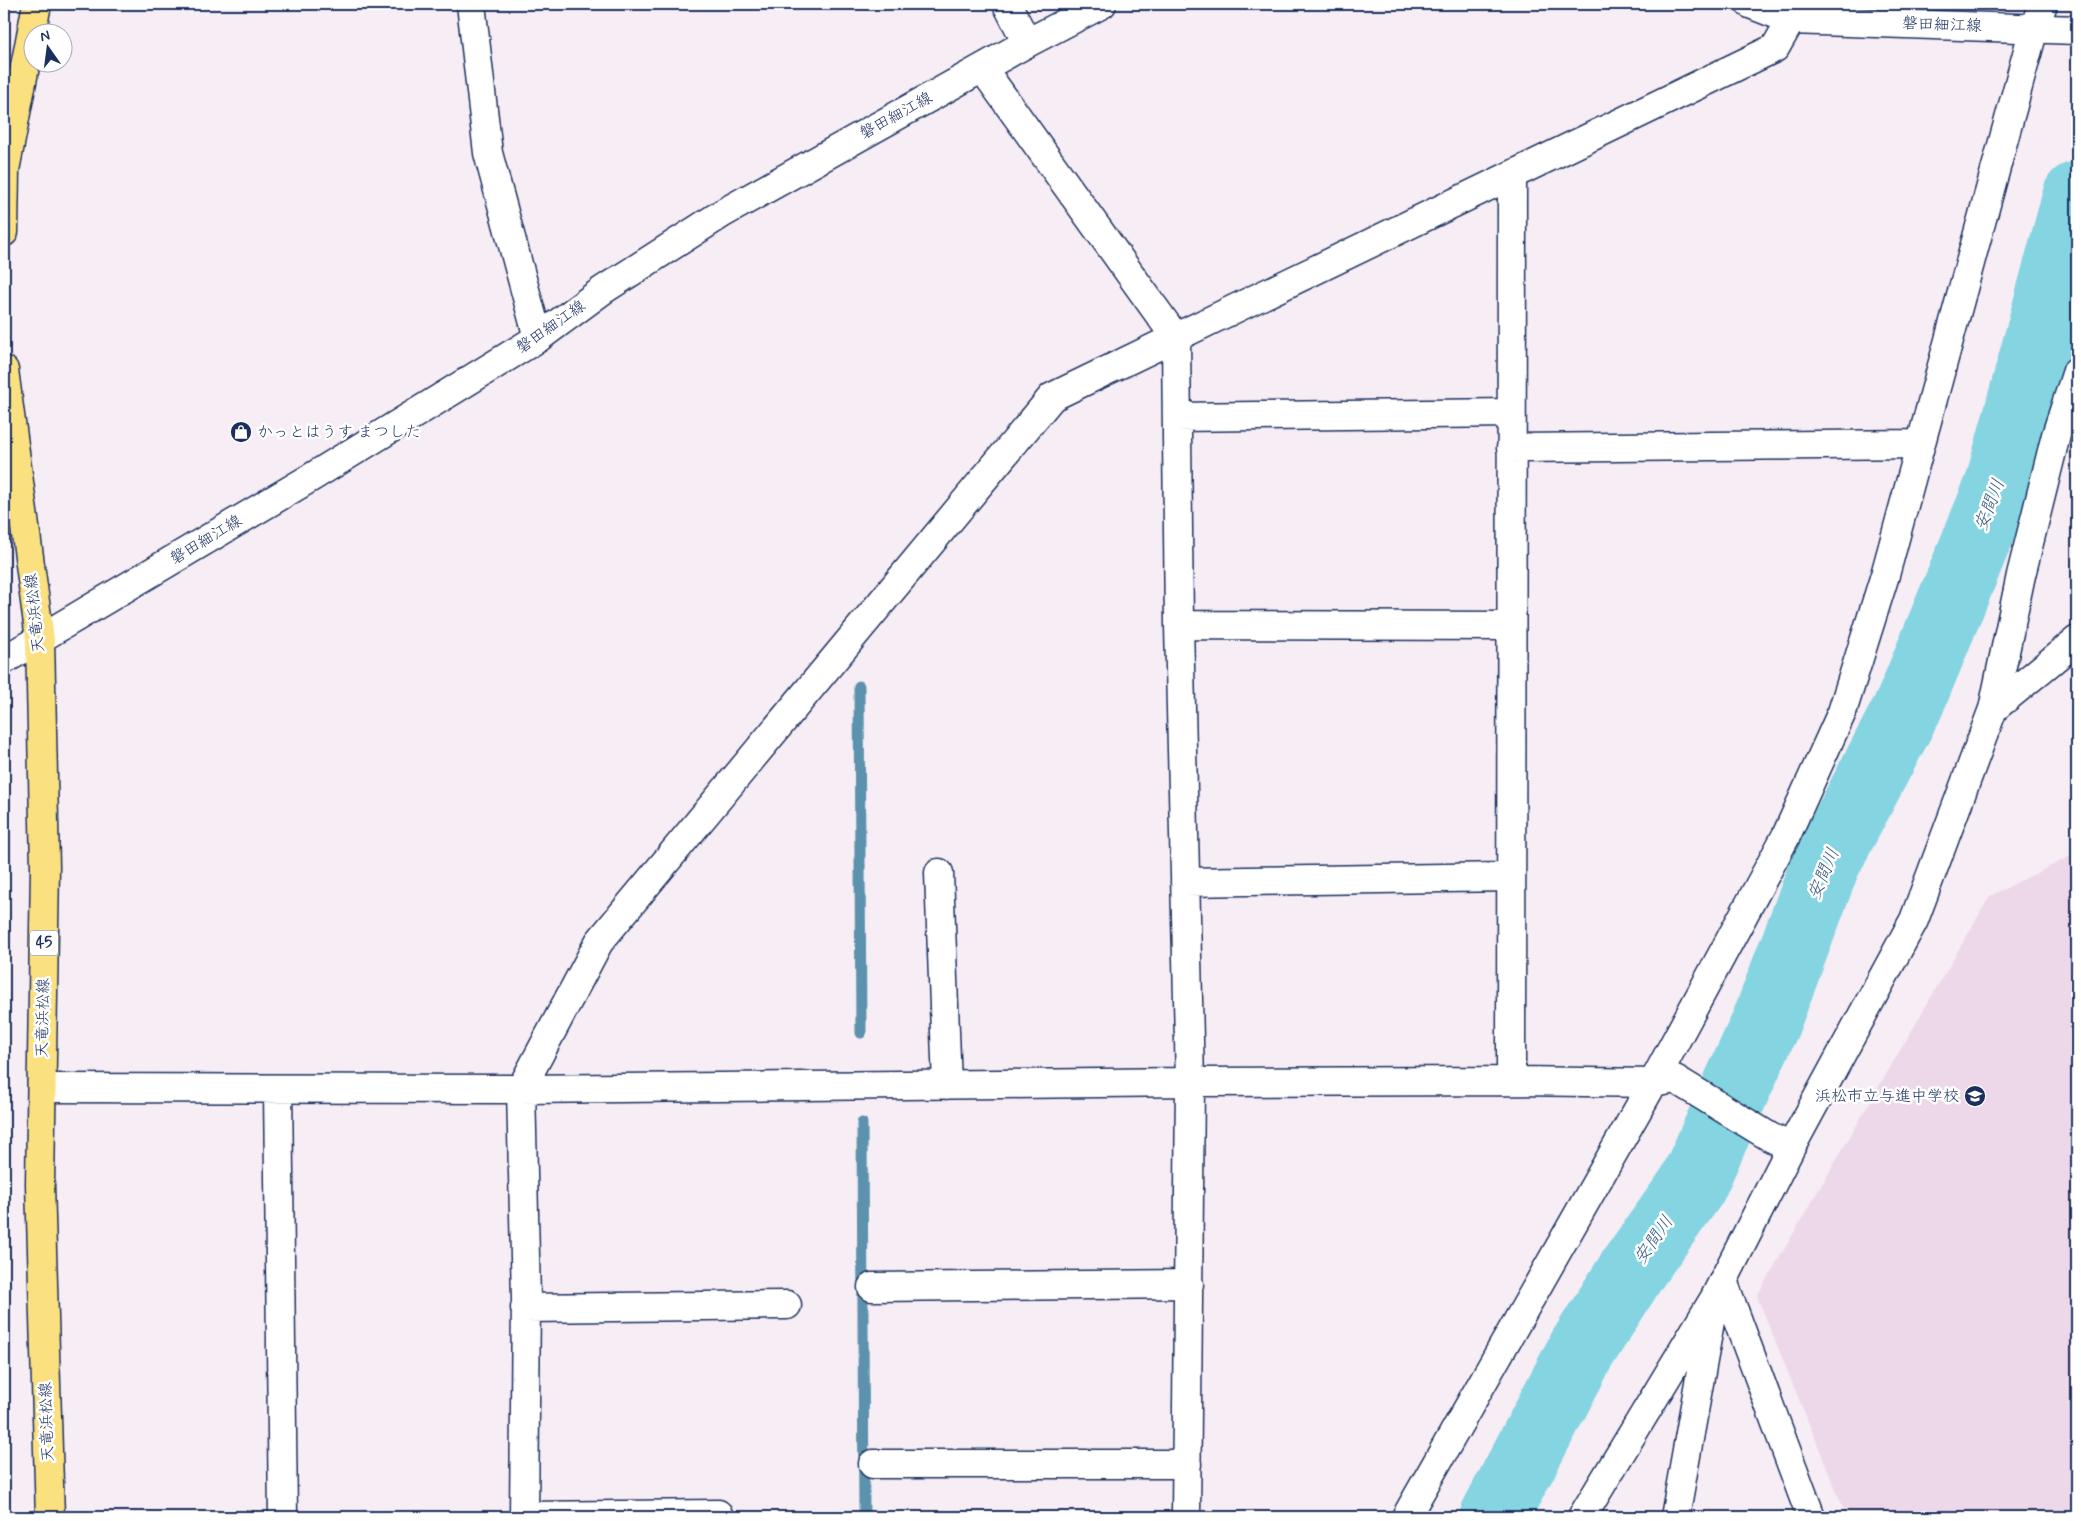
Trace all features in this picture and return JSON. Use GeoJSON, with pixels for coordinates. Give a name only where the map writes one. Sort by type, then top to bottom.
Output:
{"type":"FeatureCollection","features":[{"type":"Feature","properties":{"kind":"main road"},"geometry":{"type":"LineString","coordinates":[[4,232],[5,170],[37,4]]}},
{"type":"Feature","properties":{"kind":"main road","name":"天竜浜松線"},"geometry":{"type":"LineString","coordinates":[[4,370],[40,639],[45,867],[40,1184],[50,1517]]}},
{"type":"Feature","properties":{"kind":"street"},"geometry":{"type":"LineString","coordinates":[[471,4],[488,153],[538,338]]}},
{"type":"Feature","properties":{"kind":"street"},"geometry":{"type":"LineString","coordinates":[[1007,4],[1027,43]]}},
{"type":"Feature","properties":{"kind":"street","name":"磐田細江線"},"geometry":{"type":"LineString","coordinates":[[4,660],[312,477],[538,338],[603,290],[723,213],[1027,43],[1102,4]]}},
{"type":"Feature","properties":{"kind":"street","name":"磐田細江線"},"geometry":{"type":"LineString","coordinates":[[1750,4],[1790,12],[2038,16],[2077,30]]}},
{"type":"Feature","properties":{"kind":"street"},"geometry":{"type":"LineString","coordinates":[[718,1514],[524,1516],[525,1308],[521,1089],[599,942],[1052,397],[1775,48],[1790,12]]}},
{"type":"Feature","properties":{"kind":"street"},"geometry":{"type":"LineString","coordinates":[[1406,1517],[1664,1081],[1786,836],[1842,712],[1885,575],[2038,16]]}},
{"type":"Feature","properties":{"kind":"street"},"geometry":{"type":"LineString","coordinates":[[983,69],[1176,338],[1179,625],[1190,1082],[1186,1517]]}},
{"type":"Feature","properties":{"kind":"street"},"geometry":{"type":"LineString","coordinates":[[1511,1081],[1512,175]]}},
{"type":"Feature","properties":{"kind":"street"},"geometry":{"type":"LineString","coordinates":[[1582,1517],[1718,1290],[1781,1142],[1914,920],[1993,709],[2020,574],[2056,435],[2077,370]]}},
{"type":"Feature","properties":{"kind":"street"},"geometry":{"type":"LineString","coordinates":[[1177,417],[1511,413]]}},
{"type":"Feature","properties":{"kind":"street"},"geometry":{"type":"LineString","coordinates":[[1511,448],[1920,444]]}},
{"type":"Feature","properties":{"kind":"street"},"geometry":{"type":"LineString","coordinates":[[1179,625],[1511,626]]}},
{"type":"Feature","properties":{"kind":"street"},"geometry":{"type":"LineString","coordinates":[[1993,709],[2077,640]]}},
{"type":"Feature","properties":{"kind":"street"},"geometry":{"type":"LineString","coordinates":[[939,873],[947,1085]]}},
{"type":"Feature","properties":{"kind":"street"},"geometry":{"type":"LineString","coordinates":[[1185,882],[1510,878]]}},
{"type":"Feature","properties":{"kind":"street"},"geometry":{"type":"LineString","coordinates":[[42,1088],[521,1089],[1190,1082],[1664,1081],[1781,1142]]}},
{"type":"Feature","properties":{"kind":"street"},"geometry":{"type":"LineString","coordinates":[[278,1089],[283,1517]]}},
{"type":"Feature","properties":{"kind":"street"},"geometry":{"type":"LineString","coordinates":[[872,1287],[1189,1284]]}},
{"type":"Feature","properties":{"kind":"street"},"geometry":{"type":"LineString","coordinates":[[1675,1517],[1718,1290]]}},
{"type":"Feature","properties":{"kind":"street"},"geometry":{"type":"LineString","coordinates":[[1718,1290],[1811,1517]]}},
{"type":"Feature","properties":{"kind":"street"},"geometry":{"type":"LineString","coordinates":[[525,1308],[787,1304]]}},
{"type":"Feature","properties":{"kind":"street"},"geometry":{"type":"LineString","coordinates":[[873,1464],[1187,1464]]}},
{"type":"Feature","properties":{"kind":"shaded area","name":"浜松市立与進中学校"},"geometry":{"type":"Polygon","coordinates":[[[2077,853],[2077,1517],[1847,1517],[1757,1296],[1990,896],[2077,853]]]}},
{"type":"Feature","properties":{"kind":"waterway","name":"安間川"},"geometry":{"type":"LineString","coordinates":[[1494,1517],[1581,1351],[1634,1267],[1692,1186],[1766,1022],[1826,863],[1909,705],[1999,486],[2077,196]]}},
{"type":"Feature","properties":{"kind":"waterway"},"geometry":{"type":"LineString","coordinates":[[859,686],[861,1033]]}},
{"type":"Feature","properties":{"kind":"waterway"},"geometry":{"type":"LineString","coordinates":[[862,1123],[864,1517]]}},
{"type":"Feature","properties":{"kind":"place","name":"かっとはうす まつした"},"geometry":{"type":"Point","coordinates":[241,432]}},
{"type":"Feature","properties":{"kind":"place","name":"浜松市立与進中学校"},"geometry":{"type":"Point","coordinates":[1975,1096]}}]}
